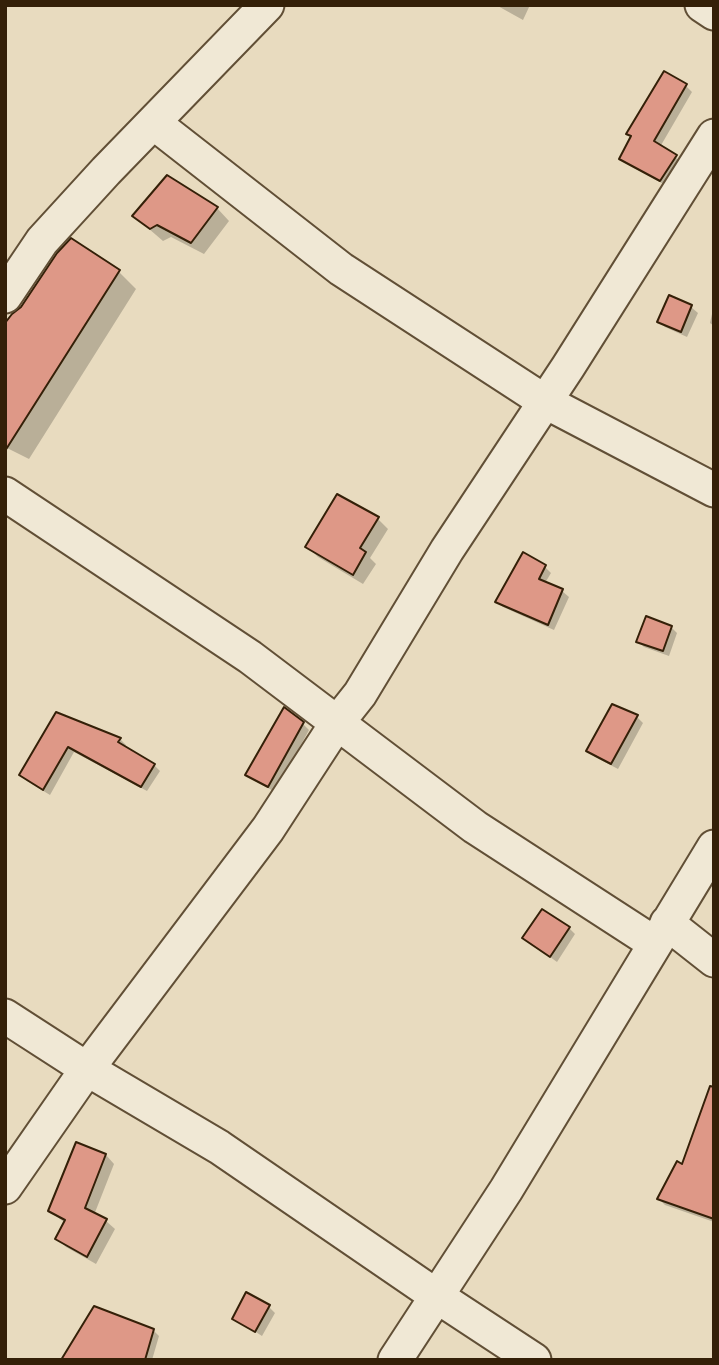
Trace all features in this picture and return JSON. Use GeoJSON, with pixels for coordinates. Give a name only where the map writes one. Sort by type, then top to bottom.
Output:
{"type":"FeatureCollection","features":[{"type":"Feature","properties":{"kind":"street"},"geometry":{"type":"LineString","coordinates":[[5,296],[42,241],[267,5]]}},
{"type":"Feature","properties":{"kind":"street"},"geometry":{"type":"LineString","coordinates":[[702,5],[714,13]]}},
{"type":"Feature","properties":{"kind":"street"},"geometry":{"type":"LineString","coordinates":[[153,123],[341,269],[544,401],[714,490]]}},
{"type":"Feature","properties":{"kind":"street"},"geometry":{"type":"LineString","coordinates":[[5,1187],[87,1069],[268,829],[337,723],[360,694],[447,550],[714,136]]}},
{"type":"Feature","properties":{"kind":"street"},"geometry":{"type":"LineString","coordinates":[[5,494],[250,657],[475,827],[661,933],[714,960]]}},
{"type":"Feature","properties":{"kind":"street"},"geometry":{"type":"LineString","coordinates":[[395,1360],[506,1190],[714,847]]}},
{"type":"Feature","properties":{"kind":"street"},"geometry":{"type":"LineString","coordinates":[[5,1016],[87,1069],[219,1147],[534,1360]]}},
{"type":"Feature","properties":{"kind":"building"},"geometry":{"type":"Polygon","coordinates":[[[664,71],[687,84],[654,141],[677,155],[660,181],[619,159],[631,136],[626,134],[664,71]]]}},
{"type":"Feature","properties":{"kind":"building"},"geometry":{"type":"Polygon","coordinates":[[[167,175],[218,207],[191,243],[157,225],[150,229],[132,216],[167,175]]]}},
{"type":"Feature","properties":{"kind":"building"},"geometry":{"type":"Polygon","coordinates":[[[71,238],[120,270],[5,451],[5,323],[21,307],[57,253],[71,238]]]}},
{"type":"Feature","properties":{"kind":"building"},"geometry":{"type":"Polygon","coordinates":[[[669,295],[692,305],[681,332],[657,322],[669,295]]]}},
{"type":"Feature","properties":{"kind":"building"},"geometry":{"type":"Polygon","coordinates":[[[337,494],[379,517],[360,548],[366,552],[353,575],[305,547],[337,494]]]}},
{"type":"Feature","properties":{"kind":"building"},"geometry":{"type":"Polygon","coordinates":[[[523,552],[546,565],[539,579],[563,589],[548,625],[495,602],[523,552]]]}},
{"type":"Feature","properties":{"kind":"building"},"geometry":{"type":"Polygon","coordinates":[[[646,616],[672,626],[663,651],[636,642],[646,616]]]}},
{"type":"Feature","properties":{"kind":"building"},"geometry":{"type":"Polygon","coordinates":[[[612,704],[638,715],[611,764],[586,751],[612,704]]]}},
{"type":"Feature","properties":{"kind":"building"},"geometry":{"type":"Polygon","coordinates":[[[284,707],[304,722],[268,787],[245,775],[284,707]]]}},
{"type":"Feature","properties":{"kind":"building"},"geometry":{"type":"Polygon","coordinates":[[[56,712],[121,738],[118,742],[155,764],[141,787],[68,747],[43,790],[19,775],[56,712]]]}},
{"type":"Feature","properties":{"kind":"building"},"geometry":{"type":"Polygon","coordinates":[[[542,909],[570,927],[550,957],[522,938],[542,909]]]}},
{"type":"Feature","properties":{"kind":"building"},"geometry":{"type":"Polygon","coordinates":[[[710,1086],[714,1087],[714,1219],[657,1199],[677,1161],[682,1164],[710,1086]]]}},
{"type":"Feature","properties":{"kind":"building"},"geometry":{"type":"Polygon","coordinates":[[[76,1142],[106,1154],[85,1208],[107,1219],[87,1257],[55,1239],[65,1220],[48,1211],[76,1142]]]}},
{"type":"Feature","properties":{"kind":"building"},"geometry":{"type":"Polygon","coordinates":[[[246,1292],[270,1305],[255,1332],[232,1319],[246,1292]]]}},
{"type":"Feature","properties":{"kind":"building"},"geometry":{"type":"Polygon","coordinates":[[[94,1306],[154,1329],[145,1360],[61,1360],[94,1306]]]}}]}
